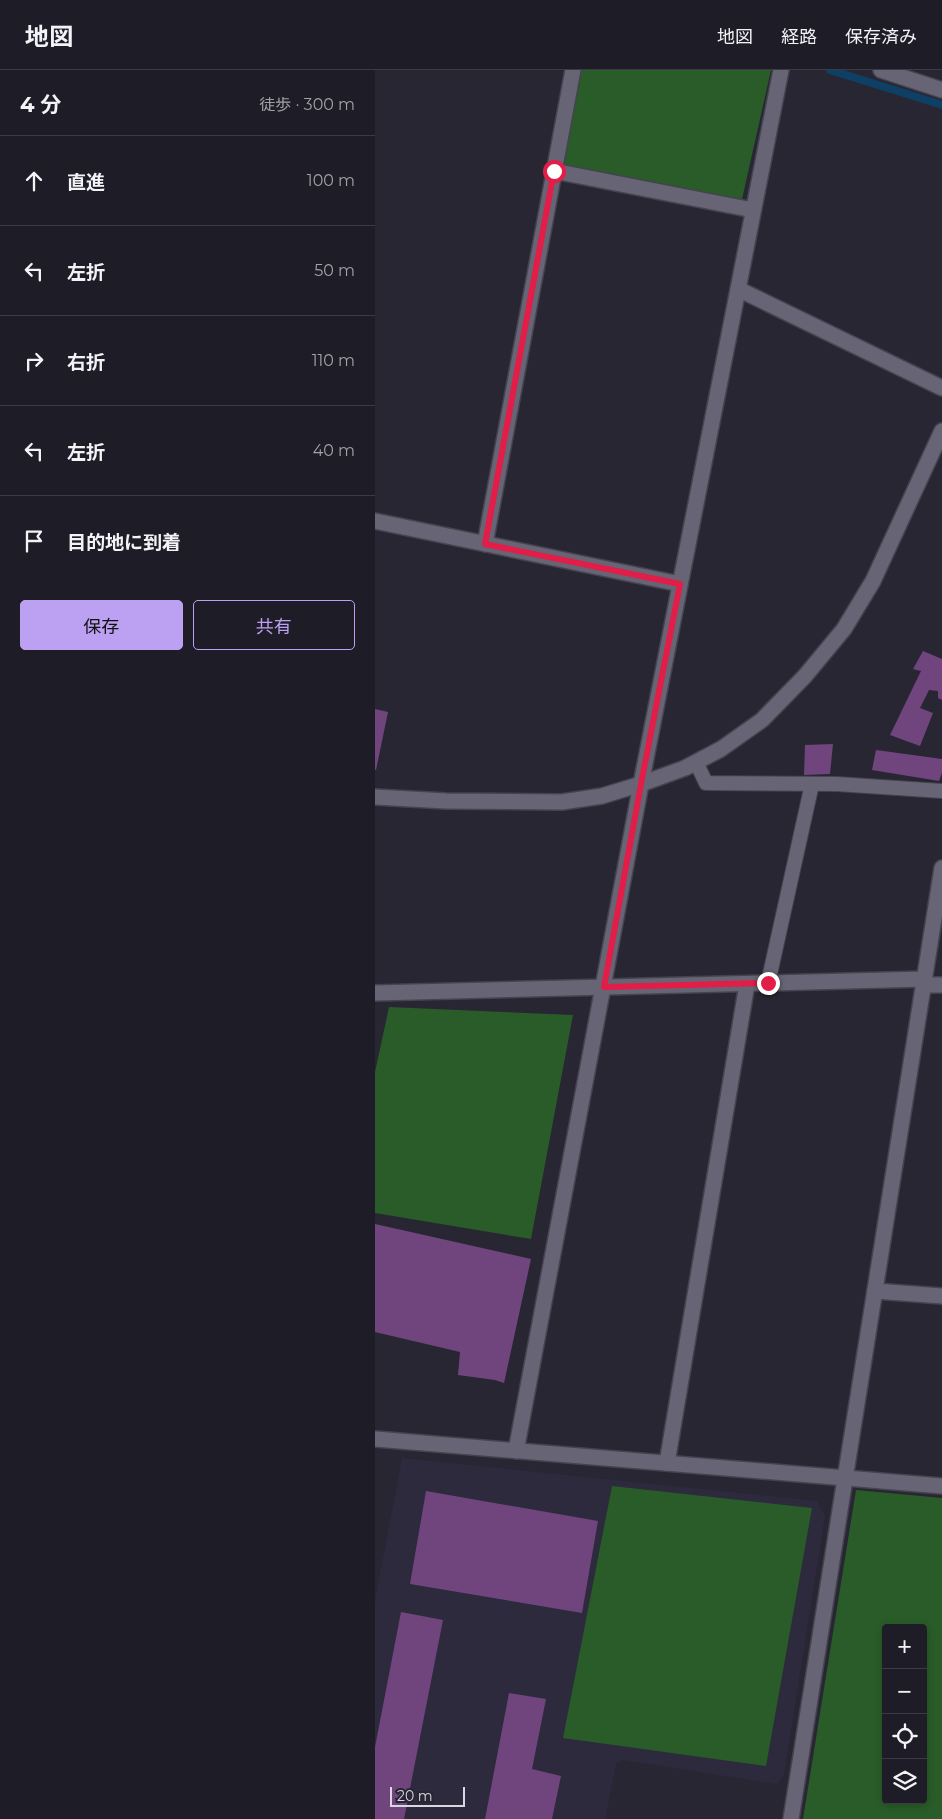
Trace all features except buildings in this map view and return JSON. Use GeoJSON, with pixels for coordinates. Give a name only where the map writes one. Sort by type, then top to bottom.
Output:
{"type":"FeatureCollection","features":[{"type":"Feature","properties":{"kind":"street"},"geometry":{"type":"LineString","coordinates":[[485,544],[573,70]]}},
{"type":"Feature","properties":{"kind":"street"},"geometry":{"type":"LineString","coordinates":[[516,1451],[641,784],[781,70]]}},
{"type":"Feature","properties":{"kind":"street"},"geometry":{"type":"LineString","coordinates":[[881,70],[942,90]]}},
{"type":"Feature","properties":{"kind":"street"},"geometry":{"type":"LineString","coordinates":[[554,171],[753,210]]}},
{"type":"Feature","properties":{"kind":"street"},"geometry":{"type":"LineString","coordinates":[[738,289],[942,388]]}},
{"type":"Feature","properties":{"kind":"street"},"geometry":{"type":"LineString","coordinates":[[375,797],[446,801],[562,802],[601,796],[641,784],[696,762],[721,749],[762,720],[805,676],[844,629],[873,581],[942,430]]}},
{"type":"Feature","properties":{"kind":"street"},"geometry":{"type":"LineString","coordinates":[[375,521],[680,584]]}},
{"type":"Feature","properties":{"kind":"street"},"geometry":{"type":"LineString","coordinates":[[791,1819],[942,868]]}},
{"type":"Feature","properties":{"kind":"street"},"geometry":{"type":"LineString","coordinates":[[375,993],[768,983],[925,982],[942,984]]}},
{"type":"Feature","properties":{"kind":"street"},"geometry":{"type":"LineString","coordinates":[[667,1463],[747,984]]}},
{"type":"Feature","properties":{"kind":"street"},"geometry":{"type":"LineString","coordinates":[[875,1291],[942,1296]]}},
{"type":"Feature","properties":{"kind":"street"},"geometry":{"type":"LineString","coordinates":[[375,1439],[942,1486]]}},
{"type":"Feature","properties":{"kind":"lane"},"geometry":{"type":"LineString","coordinates":[[696,762],[706,783],[837,784],[942,791]]}},
{"type":"Feature","properties":{"kind":"lane"},"geometry":{"type":"LineString","coordinates":[[768,983],[812,784]]}},
{"type":"Feature","properties":{"kind":"shaded area"},"geometry":{"type":"Polygon","coordinates":[[[402,1458],[817,1501],[825,1516],[784,1774],[777,1784],[622,1760],[616,1764],[605,1819],[375,1819],[375,1601],[402,1458]]]}},
{"type":"Feature","properties":{"kind":"green space"},"geometry":{"type":"Polygon","coordinates":[[[577,70],[771,70],[740,208],[554,171],[577,70]]]}},
{"type":"Feature","properties":{"kind":"green space"},"geometry":{"type":"Polygon","coordinates":[[[389,1007],[573,1015],[531,1239],[375,1213],[375,1072],[389,1007]]]}},
{"type":"Feature","properties":{"kind":"green space"},"geometry":{"type":"Polygon","coordinates":[[[612,1486],[812,1508],[766,1766],[563,1738],[612,1486]]]}},
{"type":"Feature","properties":{"kind":"green space"},"geometry":{"type":"Polygon","coordinates":[[[856,1490],[942,1498],[942,1819],[803,1819],[856,1490]]]}},
{"type":"Feature","properties":{"kind":"waterway"},"geometry":{"type":"LineString","coordinates":[[830,70],[942,105]]}},
{"type":"Feature","properties":{"kind":"route"},"geometry":{"type":"LineString","coordinates":[[554,171],[485,544],[680,584],[604,987],[768,983]]}}]}
